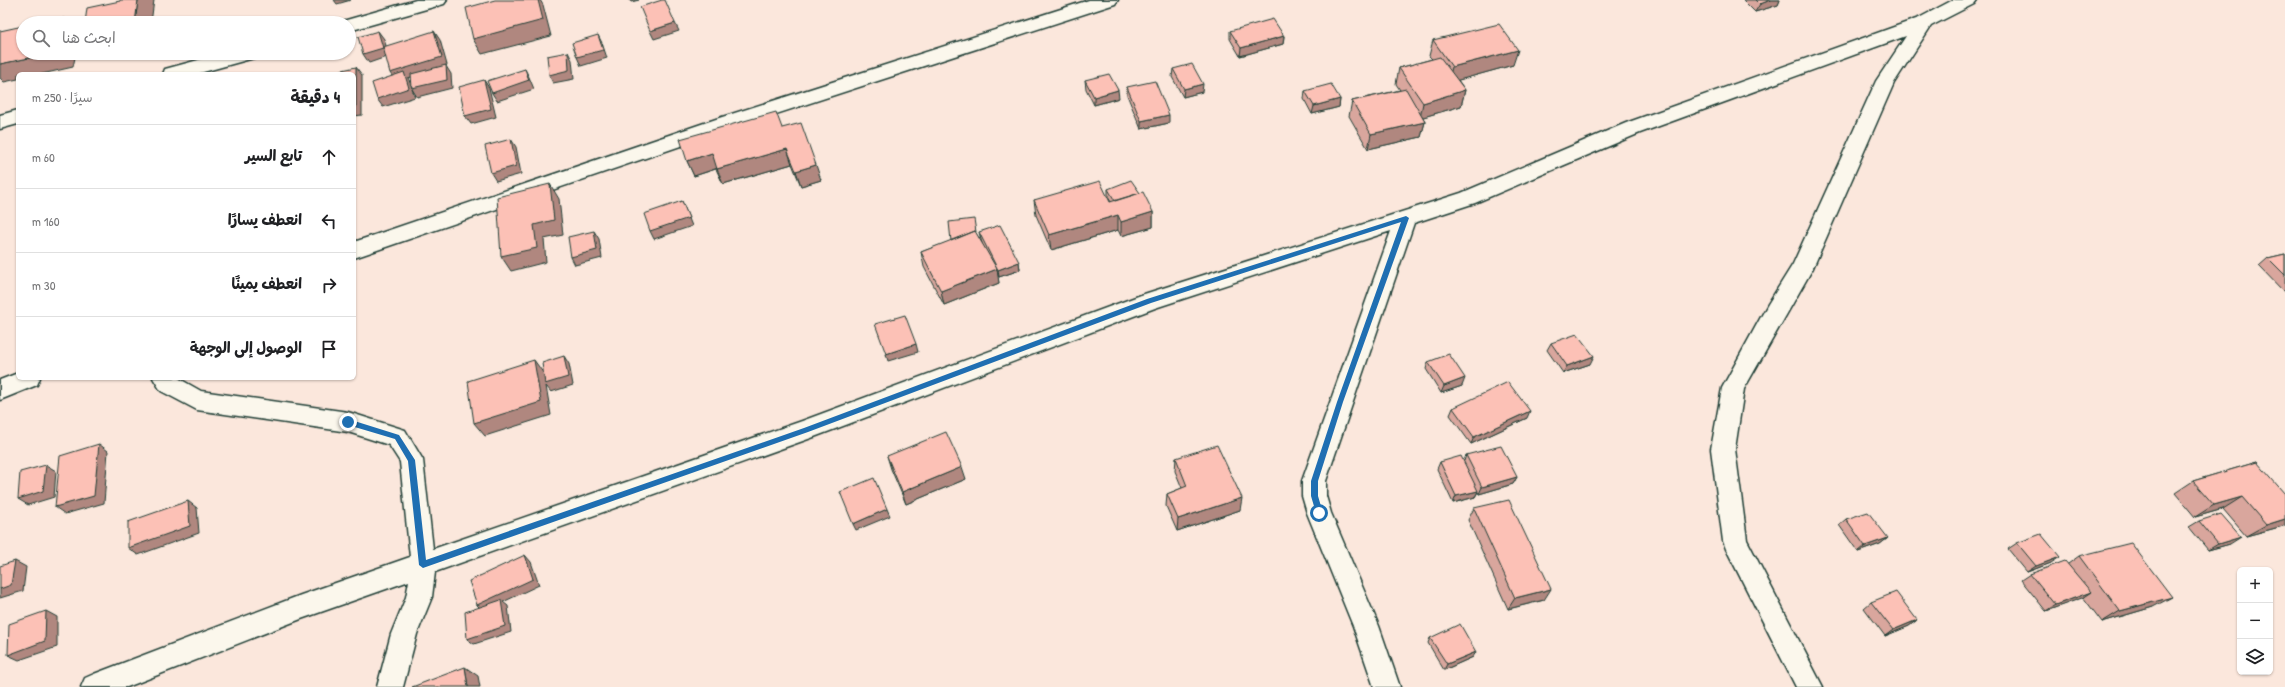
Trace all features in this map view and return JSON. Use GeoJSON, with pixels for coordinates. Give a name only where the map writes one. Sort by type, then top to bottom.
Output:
{"type":"FeatureCollection","features":[{"type":"Feature","properties":{"kind":"street"},"geometry":{"type":"LineString","coordinates":[[356,23],[438,0]]}},
{"type":"Feature","properties":{"kind":"street"},"geometry":{"type":"LineString","coordinates":[[356,249],[726,123],[1108,0]]}},
{"type":"Feature","properties":{"kind":"street"},"geometry":{"type":"LineString","coordinates":[[94,687],[301,607],[806,430],[1149,301],[1468,198],[1633,128],[1925,22],[1968,0]]}},
{"type":"Feature","properties":{"kind":"street"},"geometry":{"type":"LineString","coordinates":[[1810,687],[1763,599],[1735,541],[1724,449],[1733,388],[1776,310],[1802,268],[1885,81],[1925,22]]}},
{"type":"Feature","properties":{"kind":"street"},"geometry":{"type":"LineString","coordinates":[[196,71],[227,60]]}},
{"type":"Feature","properties":{"kind":"street"},"geometry":{"type":"LineString","coordinates":[[0,122],[16,118]]}},
{"type":"Feature","properties":{"kind":"street"},"geometry":{"type":"LineString","coordinates":[[1387,687],[1366,626],[1319,513],[1314,496],[1314,481],[1340,402],[1406,218]]}},
{"type":"Feature","properties":{"kind":"street"},"geometry":{"type":"LineString","coordinates":[[0,390],[24,380]]}},
{"type":"Feature","properties":{"kind":"street"},"geometry":{"type":"LineString","coordinates":[[166,380],[169,384],[197,400],[348,422],[397,437],[411,460],[423,565],[419,597],[404,634],[390,687]]}},
{"type":"Feature","properties":{"kind":"building"},"geometry":{"type":"Polygon","coordinates":[[[138,0],[136,16],[86,16],[87,8],[120,1],[138,0]]]}},
{"type":"Feature","properties":{"kind":"building"},"geometry":{"type":"Polygon","coordinates":[[[495,0],[538,0],[543,20],[473,39],[466,8],[495,0]]]}},
{"type":"Feature","properties":{"kind":"building"},"geometry":{"type":"Polygon","coordinates":[[[665,0],[675,23],[650,31],[640,7],[665,0]]]}},
{"type":"Feature","properties":{"kind":"building"},"geometry":{"type":"Polygon","coordinates":[[[1756,0],[1771,0],[1760,4],[1756,0]]]}},
{"type":"Feature","properties":{"kind":"building"},"geometry":{"type":"Polygon","coordinates":[[[1273,19],[1284,36],[1241,48],[1230,31],[1273,19]]]}},
{"type":"Feature","properties":{"kind":"building"},"geometry":{"type":"Polygon","coordinates":[[[1499,24],[1518,50],[1452,67],[1433,40],[1499,24]]]}},
{"type":"Feature","properties":{"kind":"building"},"geometry":{"type":"Polygon","coordinates":[[[16,28],[16,60],[19,60],[0,64],[0,31],[16,28]]]}},
{"type":"Feature","properties":{"kind":"building"},"geometry":{"type":"Polygon","coordinates":[[[378,31],[383,48],[363,54],[358,37],[378,31]]]}},
{"type":"Feature","properties":{"kind":"building"},"geometry":{"type":"Polygon","coordinates":[[[434,31],[442,57],[390,73],[383,47],[434,31]]]}},
{"type":"Feature","properties":{"kind":"building"},"geometry":{"type":"Polygon","coordinates":[[[598,35],[603,50],[577,57],[572,43],[598,35]]]}},
{"type":"Feature","properties":{"kind":"building"},"geometry":{"type":"Polygon","coordinates":[[[568,52],[569,70],[549,75],[547,56],[568,52]]]}},
{"type":"Feature","properties":{"kind":"building"},"geometry":{"type":"Polygon","coordinates":[[[1440,57],[1465,90],[1423,103],[1399,68],[1440,57]]]}},
{"type":"Feature","properties":{"kind":"building"},"geometry":{"type":"Polygon","coordinates":[[[1192,64],[1203,84],[1184,89],[1173,69],[1192,64]]]}},
{"type":"Feature","properties":{"kind":"building"},"geometry":{"type":"Polygon","coordinates":[[[446,65],[447,80],[412,88],[411,74],[446,65]]]}},
{"type":"Feature","properties":{"kind":"building"},"geometry":{"type":"Polygon","coordinates":[[[356,67],[356,72],[333,72],[356,67]]]}},
{"type":"Feature","properties":{"kind":"building"},"geometry":{"type":"Polygon","coordinates":[[[525,69],[529,80],[492,93],[487,81],[525,69]]]}},
{"type":"Feature","properties":{"kind":"building"},"geometry":{"type":"Polygon","coordinates":[[[404,72],[409,88],[377,99],[372,83],[404,72]]]}},
{"type":"Feature","properties":{"kind":"building"},"geometry":{"type":"Polygon","coordinates":[[[1109,74],[1118,90],[1094,97],[1085,80],[1109,74]]]}},
{"type":"Feature","properties":{"kind":"building"},"geometry":{"type":"Polygon","coordinates":[[[484,80],[491,109],[465,116],[459,87],[484,80]]]}},
{"type":"Feature","properties":{"kind":"building"},"geometry":{"type":"Polygon","coordinates":[[[1155,81],[1169,115],[1141,121],[1127,87],[1155,81]]]}},
{"type":"Feature","properties":{"kind":"building"},"geometry":{"type":"Polygon","coordinates":[[[1331,84],[1340,99],[1314,106],[1305,91],[1331,84]]]}},
{"type":"Feature","properties":{"kind":"building"},"geometry":{"type":"Polygon","coordinates":[[[1406,89],[1425,122],[1371,134],[1352,101],[1406,89]]]}},
{"type":"Feature","properties":{"kind":"building"},"geometry":{"type":"Polygon","coordinates":[[[776,112],[782,128],[801,123],[816,165],[796,171],[787,149],[717,169],[712,153],[687,161],[680,139],[776,112]]]}},
{"type":"Feature","properties":{"kind":"building"},"geometry":{"type":"Polygon","coordinates":[[[511,139],[516,166],[491,173],[485,146],[511,139]]]}},
{"type":"Feature","properties":{"kind":"building"},"geometry":{"type":"Polygon","coordinates":[[[1131,180],[1140,193],[1115,201],[1108,189],[1131,180]]]}},
{"type":"Feature","properties":{"kind":"building"},"geometry":{"type":"Polygon","coordinates":[[[1100,181],[1110,202],[1143,192],[1153,212],[1121,222],[1118,215],[1049,235],[1034,200],[1100,181]]]}},
{"type":"Feature","properties":{"kind":"building"},"geometry":{"type":"Polygon","coordinates":[[[550,184],[554,220],[534,225],[537,248],[501,256],[497,197],[550,184]]]}},
{"type":"Feature","properties":{"kind":"building"},"geometry":{"type":"Polygon","coordinates":[[[682,201],[689,218],[650,231],[644,214],[682,201]]]}},
{"type":"Feature","properties":{"kind":"building"},"geometry":{"type":"Polygon","coordinates":[[[974,219],[976,232],[975,231],[951,241],[949,222],[974,219]]]}},
{"type":"Feature","properties":{"kind":"building"},"geometry":{"type":"Polygon","coordinates":[[[1000,225],[1019,262],[998,270],[979,232],[1000,225]]]}},
{"type":"Feature","properties":{"kind":"building"},"geometry":{"type":"Polygon","coordinates":[[[594,231],[597,250],[571,257],[568,237],[594,231]]]}},
{"type":"Feature","properties":{"kind":"building"},"geometry":{"type":"Polygon","coordinates":[[[975,231],[997,269],[941,291],[921,252],[975,231]]]}},
{"type":"Feature","properties":{"kind":"building"},"geometry":{"type":"Polygon","coordinates":[[[2285,254],[2285,275],[2268,258],[2285,254]]]}},
{"type":"Feature","properties":{"kind":"building"},"geometry":{"type":"Polygon","coordinates":[[[905,315],[916,344],[886,354],[875,324],[905,315]]]}},
{"type":"Feature","properties":{"kind":"building"},"geometry":{"type":"Polygon","coordinates":[[[1577,334],[1594,356],[1567,366],[1551,343],[1577,334]]]}},
{"type":"Feature","properties":{"kind":"building"},"geometry":{"type":"Polygon","coordinates":[[[1449,354],[1465,378],[1444,386],[1428,362],[1449,354]]]}},
{"type":"Feature","properties":{"kind":"building"},"geometry":{"type":"Polygon","coordinates":[[[564,356],[568,377],[545,384],[542,363],[564,356]]]}},
{"type":"Feature","properties":{"kind":"building"},"geometry":{"type":"Polygon","coordinates":[[[534,360],[541,402],[474,423],[468,381],[534,360]]]}},
{"type":"Feature","properties":{"kind":"building"},"geometry":{"type":"Polygon","coordinates":[[[1508,382],[1530,411],[1474,437],[1453,408],[1508,382]]]}},
{"type":"Feature","properties":{"kind":"building"},"geometry":{"type":"Polygon","coordinates":[[[946,432],[962,467],[902,492],[887,456],[946,432]]]}},
{"type":"Feature","properties":{"kind":"building"},"geometry":{"type":"Polygon","coordinates":[[[99,444],[94,496],[55,507],[60,456],[99,444]]]}},
{"type":"Feature","properties":{"kind":"building"},"geometry":{"type":"Polygon","coordinates":[[[1217,445],[1242,498],[1178,519],[1167,494],[1187,486],[1176,458],[1217,445]]]}},
{"type":"Feature","properties":{"kind":"building"},"geometry":{"type":"Polygon","coordinates":[[[1501,446],[1517,477],[1482,487],[1466,455],[1501,446]]]}},
{"type":"Feature","properties":{"kind":"building"},"geometry":{"type":"Polygon","coordinates":[[[1461,456],[1478,491],[1456,496],[1440,462],[1461,456]]]}},
{"type":"Feature","properties":{"kind":"building"},"geometry":{"type":"Polygon","coordinates":[[[2257,462],[2285,494],[2285,519],[2266,525],[2242,497],[2214,505],[2193,481],[2257,462]]]}},
{"type":"Feature","properties":{"kind":"building"},"geometry":{"type":"Polygon","coordinates":[[[46,465],[43,491],[18,499],[20,472],[46,465]]]}},
{"type":"Feature","properties":{"kind":"building"},"geometry":{"type":"Polygon","coordinates":[[[874,478],[887,509],[853,524],[840,492],[874,478]]]}},
{"type":"Feature","properties":{"kind":"building"},"geometry":{"type":"Polygon","coordinates":[[[1509,500],[1551,589],[1515,598],[1474,508],[1509,500]]]}},
{"type":"Feature","properties":{"kind":"building"},"geometry":{"type":"Polygon","coordinates":[[[188,501],[190,526],[128,548],[128,522],[188,501]]]}},
{"type":"Feature","properties":{"kind":"building"},"geometry":{"type":"Polygon","coordinates":[[[1868,512],[1888,538],[1865,546],[1846,519],[1868,512]]]}},
{"type":"Feature","properties":{"kind":"building"},"geometry":{"type":"Polygon","coordinates":[[[2221,514],[2241,537],[2218,544],[2199,521],[2221,514]]]}},
{"type":"Feature","properties":{"kind":"building"},"geometry":{"type":"Polygon","coordinates":[[[2041,534],[2060,557],[2036,566],[2017,543],[2041,534]]]}},
{"type":"Feature","properties":{"kind":"building"},"geometry":{"type":"Polygon","coordinates":[[[2131,543],[2172,597],[2120,611],[2079,556],[2131,543]]]}},
{"type":"Feature","properties":{"kind":"building"},"geometry":{"type":"Polygon","coordinates":[[[525,555],[533,579],[477,605],[469,581],[525,555]]]}},
{"type":"Feature","properties":{"kind":"building"},"geometry":{"type":"Polygon","coordinates":[[[15,561],[11,585],[0,589],[0,566],[15,561]]]}},
{"type":"Feature","properties":{"kind":"building"},"geometry":{"type":"Polygon","coordinates":[[[2065,561],[2091,592],[2055,605],[2030,574],[2065,561]]]}},
{"type":"Feature","properties":{"kind":"building"},"geometry":{"type":"Polygon","coordinates":[[[1896,592],[1917,620],[1893,630],[1871,602],[1896,592]]]}},
{"type":"Feature","properties":{"kind":"building"},"geometry":{"type":"Polygon","coordinates":[[[501,600],[505,626],[467,639],[465,612],[501,600]]]}},
{"type":"Feature","properties":{"kind":"building"},"geometry":{"type":"Polygon","coordinates":[[[46,611],[45,641],[8,655],[9,624],[46,611]]]}},
{"type":"Feature","properties":{"kind":"building"},"geometry":{"type":"Polygon","coordinates":[[[1460,624],[1476,652],[1447,664],[1430,638],[1460,624]]]}},
{"type":"Feature","properties":{"kind":"building"},"geometry":{"type":"Polygon","coordinates":[[[465,667],[468,687],[412,687],[465,667]]]}},
{"type":"Feature","properties":{"kind":"route"},"geometry":{"type":"LineString","coordinates":[[348,422],[397,437],[411,460],[423,565],[806,430],[1149,301],[1406,218],[1340,402],[1314,481],[1314,496],[1319,513]]}}]}
